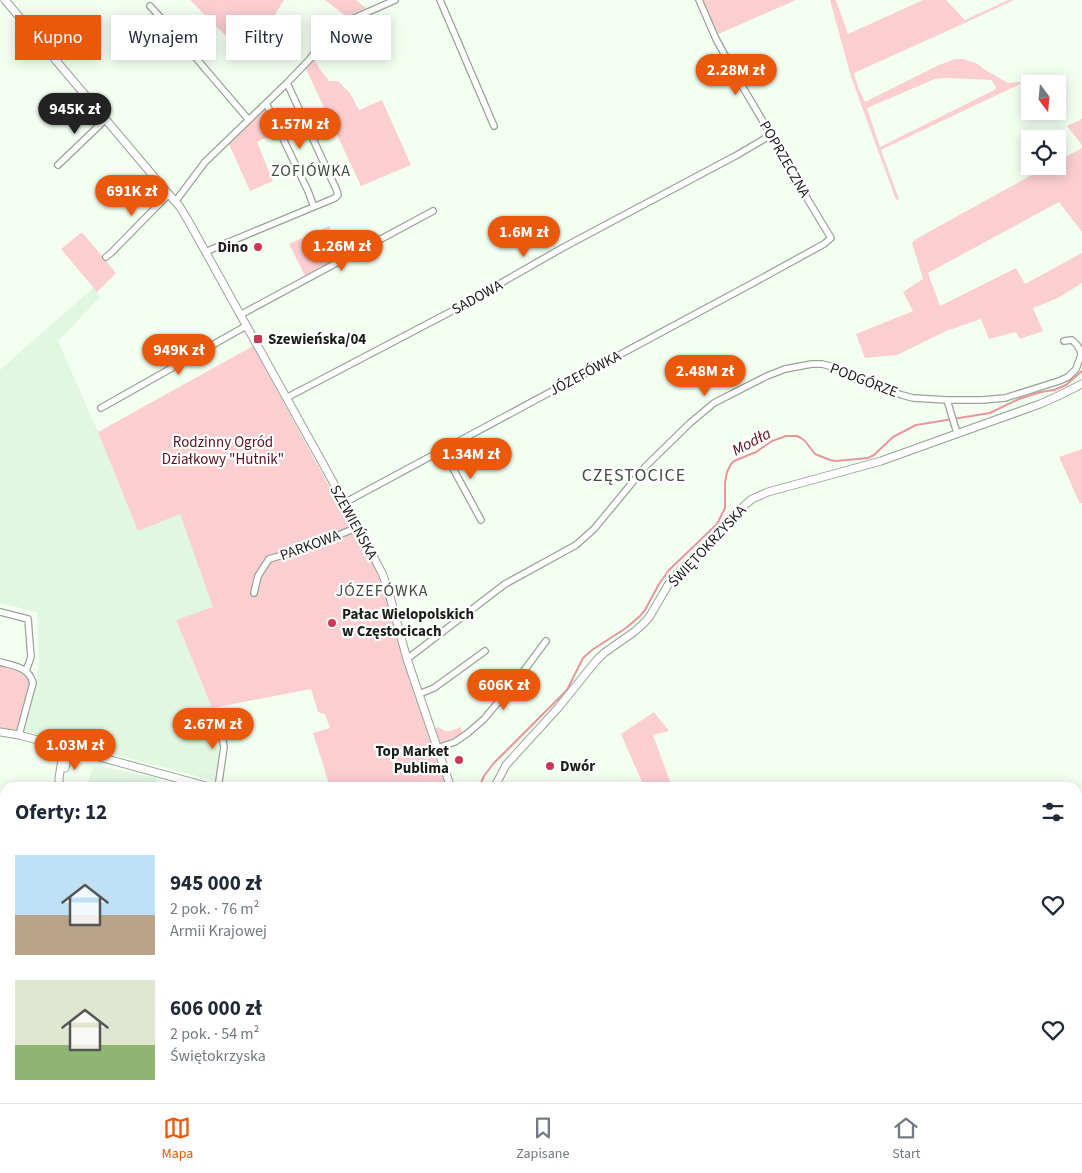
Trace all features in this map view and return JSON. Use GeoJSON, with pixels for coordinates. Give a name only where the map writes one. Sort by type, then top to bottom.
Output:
{"type":"FeatureCollection","features":[{"type":"Feature","properties":{"kind":"street","name":"SZEWIEŃSKA"},"geometry":{"type":"LineString","coordinates":[[5,0],[169,194],[186,217],[385,579],[407,660],[449,782]]}},
{"type":"Feature","properties":{"kind":"street"},"geometry":{"type":"LineString","coordinates":[[175,202],[205,162],[287,82],[336,28],[394,0]]}},
{"type":"Feature","properties":{"kind":"street"},"geometry":{"type":"LineString","coordinates":[[440,0],[494,126]]}},
{"type":"Feature","properties":{"kind":"street","name":"POPRZECZNA"},"geometry":{"type":"LineString","coordinates":[[699,0],[716,39],[771,135],[779,145],[802,190],[831,238]]}},
{"type":"Feature","properties":{"kind":"street"},"geometry":{"type":"LineString","coordinates":[[150,6],[248,119]]}},
{"type":"Feature","properties":{"kind":"street"},"geometry":{"type":"LineString","coordinates":[[205,252],[337,197],[338,193],[287,82]]}},
{"type":"Feature","properties":{"kind":"street"},"geometry":{"type":"LineString","coordinates":[[266,102],[314,207]]}},
{"type":"Feature","properties":{"kind":"street"},"geometry":{"type":"LineString","coordinates":[[58,165],[106,120]]}},
{"type":"Feature","properties":{"kind":"street","name":"SADOWA"},"geometry":{"type":"LineString","coordinates":[[286,398],[452,311],[771,135]]}},
{"type":"Feature","properties":{"kind":"street"},"geometry":{"type":"LineString","coordinates":[[106,257],[169,194]]}},
{"type":"Feature","properties":{"kind":"street"},"geometry":{"type":"LineString","coordinates":[[240,315],[433,211]]}},
{"type":"Feature","properties":{"kind":"street","name":"JÓZEFÓWKA"},"geometry":{"type":"LineString","coordinates":[[344,503],[753,284],[824,244],[831,238]]}},
{"type":"Feature","properties":{"kind":"street"},"geometry":{"type":"LineString","coordinates":[[101,408],[246,326]]}},
{"type":"Feature","properties":{"kind":"street","name":"PODGÓRZE"},"geometry":{"type":"LineString","coordinates":[[407,660],[505,584],[576,545],[594,529],[646,466],[690,422],[714,403],[766,376],[785,369],[822,364],[833,367],[858,380],[913,398],[982,400],[1005,398],[1068,377],[1076,369],[1081,355],[1080,350],[1072,340],[1064,341]]}},
{"type":"Feature","properties":{"kind":"street","name":"ŚWIĘTOKRZYSKA"},"geometry":{"type":"LineString","coordinates":[[497,782],[506,765],[558,708],[596,660],[644,623],[676,575],[752,499],[768,492],[882,461],[956,431],[1040,404],[1082,384]]}},
{"type":"Feature","properties":{"kind":"street"},"geometry":{"type":"LineString","coordinates":[[947,400],[956,431]]}},
{"type":"Feature","properties":{"kind":"street"},"geometry":{"type":"LineString","coordinates":[[443,450],[480,520]]}},
{"type":"Feature","properties":{"kind":"street","name":"PARKOWA"},"geometry":{"type":"LineString","coordinates":[[254,593],[258,576],[269,559],[308,548],[358,527]]}},
{"type":"Feature","properties":{"kind":"street"},"geometry":{"type":"LineString","coordinates":[[0,612],[28,619],[31,657],[26,671]]}},
{"type":"Feature","properties":{"kind":"street"},"geometry":{"type":"LineString","coordinates":[[437,748],[455,742],[468,734],[484,719],[509,690],[546,641]]}},
{"type":"Feature","properties":{"kind":"street"},"geometry":{"type":"LineString","coordinates":[[419,694],[434,688],[485,652]]}},
{"type":"Feature","properties":{"kind":"street"},"geometry":{"type":"LineString","coordinates":[[0,662],[26,671],[33,683],[19,736]]}},
{"type":"Feature","properties":{"kind":"street"},"geometry":{"type":"LineString","coordinates":[[218,712],[224,746],[219,782]]}},
{"type":"Feature","properties":{"kind":"street"},"geometry":{"type":"LineString","coordinates":[[0,732],[191,782]]}},
{"type":"Feature","properties":{"kind":"street"},"geometry":{"type":"LineString","coordinates":[[62,782],[66,748]]}},
{"type":"Feature","properties":{"kind":"shaded area"},"geometry":{"type":"Polygon","coordinates":[[[94,287],[100,297],[58,341],[138,530],[180,514],[211,599],[213,608],[176,620],[221,735],[222,744],[216,781],[24,731],[36,684],[39,660],[37,612],[0,603],[0,370],[94,287]]]}},
{"type":"Feature","properties":{"kind":"shaded area"},"geometry":{"type":"Polygon","coordinates":[[[93,765],[157,778],[157,782],[88,782],[93,765]]]}},
{"type":"Feature","properties":{"kind":"green space"},"geometry":{"type":"Polygon","coordinates":[[[190,0],[284,0],[275,15],[226,15],[226,36],[216,26],[216,15],[205,15],[190,0]]]}},
{"type":"Feature","properties":{"kind":"green space"},"geometry":{"type":"Polygon","coordinates":[[[325,0],[356,0],[366,8],[351,15],[344,15],[325,0]]]}},
{"type":"Feature","properties":{"kind":"green space"},"geometry":{"type":"Polygon","coordinates":[[[702,0],[796,0],[716,35],[702,0]]]}},
{"type":"Feature","properties":{"kind":"green space"},"geometry":{"type":"Polygon","coordinates":[[[830,0],[836,0],[848,34],[923,0],[946,0],[965,20],[1008,0],[1014,0],[854,73],[865,102],[955,59],[963,59],[978,64],[1008,83],[1020,82],[1020,84],[881,150],[899,199],[896,200],[851,77],[830,0]],[[935,79],[867,108],[880,147],[996,89],[991,80],[935,79]]]}},
{"type":"Feature","properties":{"kind":"green space"},"geometry":{"type":"Polygon","coordinates":[[[312,60],[315,60],[329,81],[338,81],[350,93],[359,110],[382,100],[411,165],[361,186],[305,67],[312,60]]]}},
{"type":"Feature","properties":{"kind":"green space"},"geometry":{"type":"Polygon","coordinates":[[[265,106],[280,131],[257,142],[273,181],[250,191],[228,142],[265,106]]]}},
{"type":"Feature","properties":{"kind":"green space"},"geometry":{"type":"Polygon","coordinates":[[[1082,118],[1082,145],[1067,126],[1082,118]]]}},
{"type":"Feature","properties":{"kind":"green space"},"geometry":{"type":"Polygon","coordinates":[[[1082,148],[1082,232],[1059,202],[928,273],[940,306],[1016,268],[1025,284],[1082,253],[1082,283],[1058,298],[1033,308],[1043,331],[1020,339],[1016,332],[989,339],[981,319],[946,331],[897,355],[865,358],[856,334],[913,311],[903,292],[923,279],[912,243],[916,239],[1032,175],[1066,175],[1066,157],[1082,148]]]}},
{"type":"Feature","properties":{"kind":"green space"},"geometry":{"type":"Polygon","coordinates":[[[329,226],[343,256],[305,276],[289,244],[329,226]]]}},
{"type":"Feature","properties":{"kind":"green space"},"geometry":{"type":"Polygon","coordinates":[[[82,232],[116,273],[97,292],[61,249],[82,232]]]}},
{"type":"Feature","properties":{"kind":"green space","name":"Rodzinny Ogród Działkowy \"Hutnik\""},"geometry":{"type":"Polygon","coordinates":[[[253,346],[352,527],[308,546],[267,559],[308,548],[358,527],[387,586],[407,659],[449,782],[328,782],[313,733],[330,728],[325,714],[318,712],[311,689],[212,708],[176,620],[213,607],[180,514],[138,531],[98,432],[253,346]]]}},
{"type":"Feature","properties":{"kind":"green space"},"geometry":{"type":"Polygon","coordinates":[[[1082,449],[1082,503],[1080,504],[1059,457],[1082,449]]]}},
{"type":"Feature","properties":{"kind":"green space"},"geometry":{"type":"Polygon","coordinates":[[[0,662],[21,668],[31,678],[19,735],[0,732],[0,662]]]}},
{"type":"Feature","properties":{"kind":"green space"},"geometry":{"type":"Polygon","coordinates":[[[654,712],[669,731],[653,735],[670,782],[642,782],[621,734],[654,712]]]}},
{"type":"Feature","properties":{"kind":"green space"},"geometry":{"type":"Polygon","coordinates":[[[438,727],[449,731],[460,727],[463,733],[440,743],[435,728],[438,727]]]}},
{"type":"Feature","properties":{"kind":"waterway","name":"Modła"},"geometry":{"type":"LineString","coordinates":[[482,782],[493,764],[564,693],[583,658],[640,616],[669,570],[717,524],[725,508],[727,472],[734,461],[756,452],[772,441],[786,436],[801,438],[815,454],[830,460],[868,458],[874,455],[893,437],[916,425],[990,413],[1019,399],[1066,385],[1082,371]]}},
{"type":"Feature","properties":{"kind":"place","name":"Dino"},"geometry":{"type":"Point","coordinates":[258,247]}},
{"type":"Feature","properties":{"kind":"place","name":"Szewieńska/04"},"geometry":{"type":"Point","coordinates":[258,339]}},
{"type":"Feature","properties":{"kind":"place","name":"Pałac Wielopolskich w Częstocicach"},"geometry":{"type":"Point","coordinates":[332,623]}},
{"type":"Feature","properties":{"kind":"place","name":"Top Market Publima"},"geometry":{"type":"Point","coordinates":[459,760]}},
{"type":"Feature","properties":{"kind":"place","name":"Dwór"},"geometry":{"type":"Point","coordinates":[550,766]}},
{"type":"Feature","properties":{"kind":"district","name":"ZOFIÓWKA"},"geometry":{"type":"Point","coordinates":[311,170]}},
{"type":"Feature","properties":{"kind":"district","name":"CZĘSTOCICE"},"geometry":{"type":"Point","coordinates":[634,475]}},
{"type":"Feature","properties":{"kind":"district","name":"JÓZEFÓWKA"},"geometry":{"type":"Point","coordinates":[382,590]}}]}
